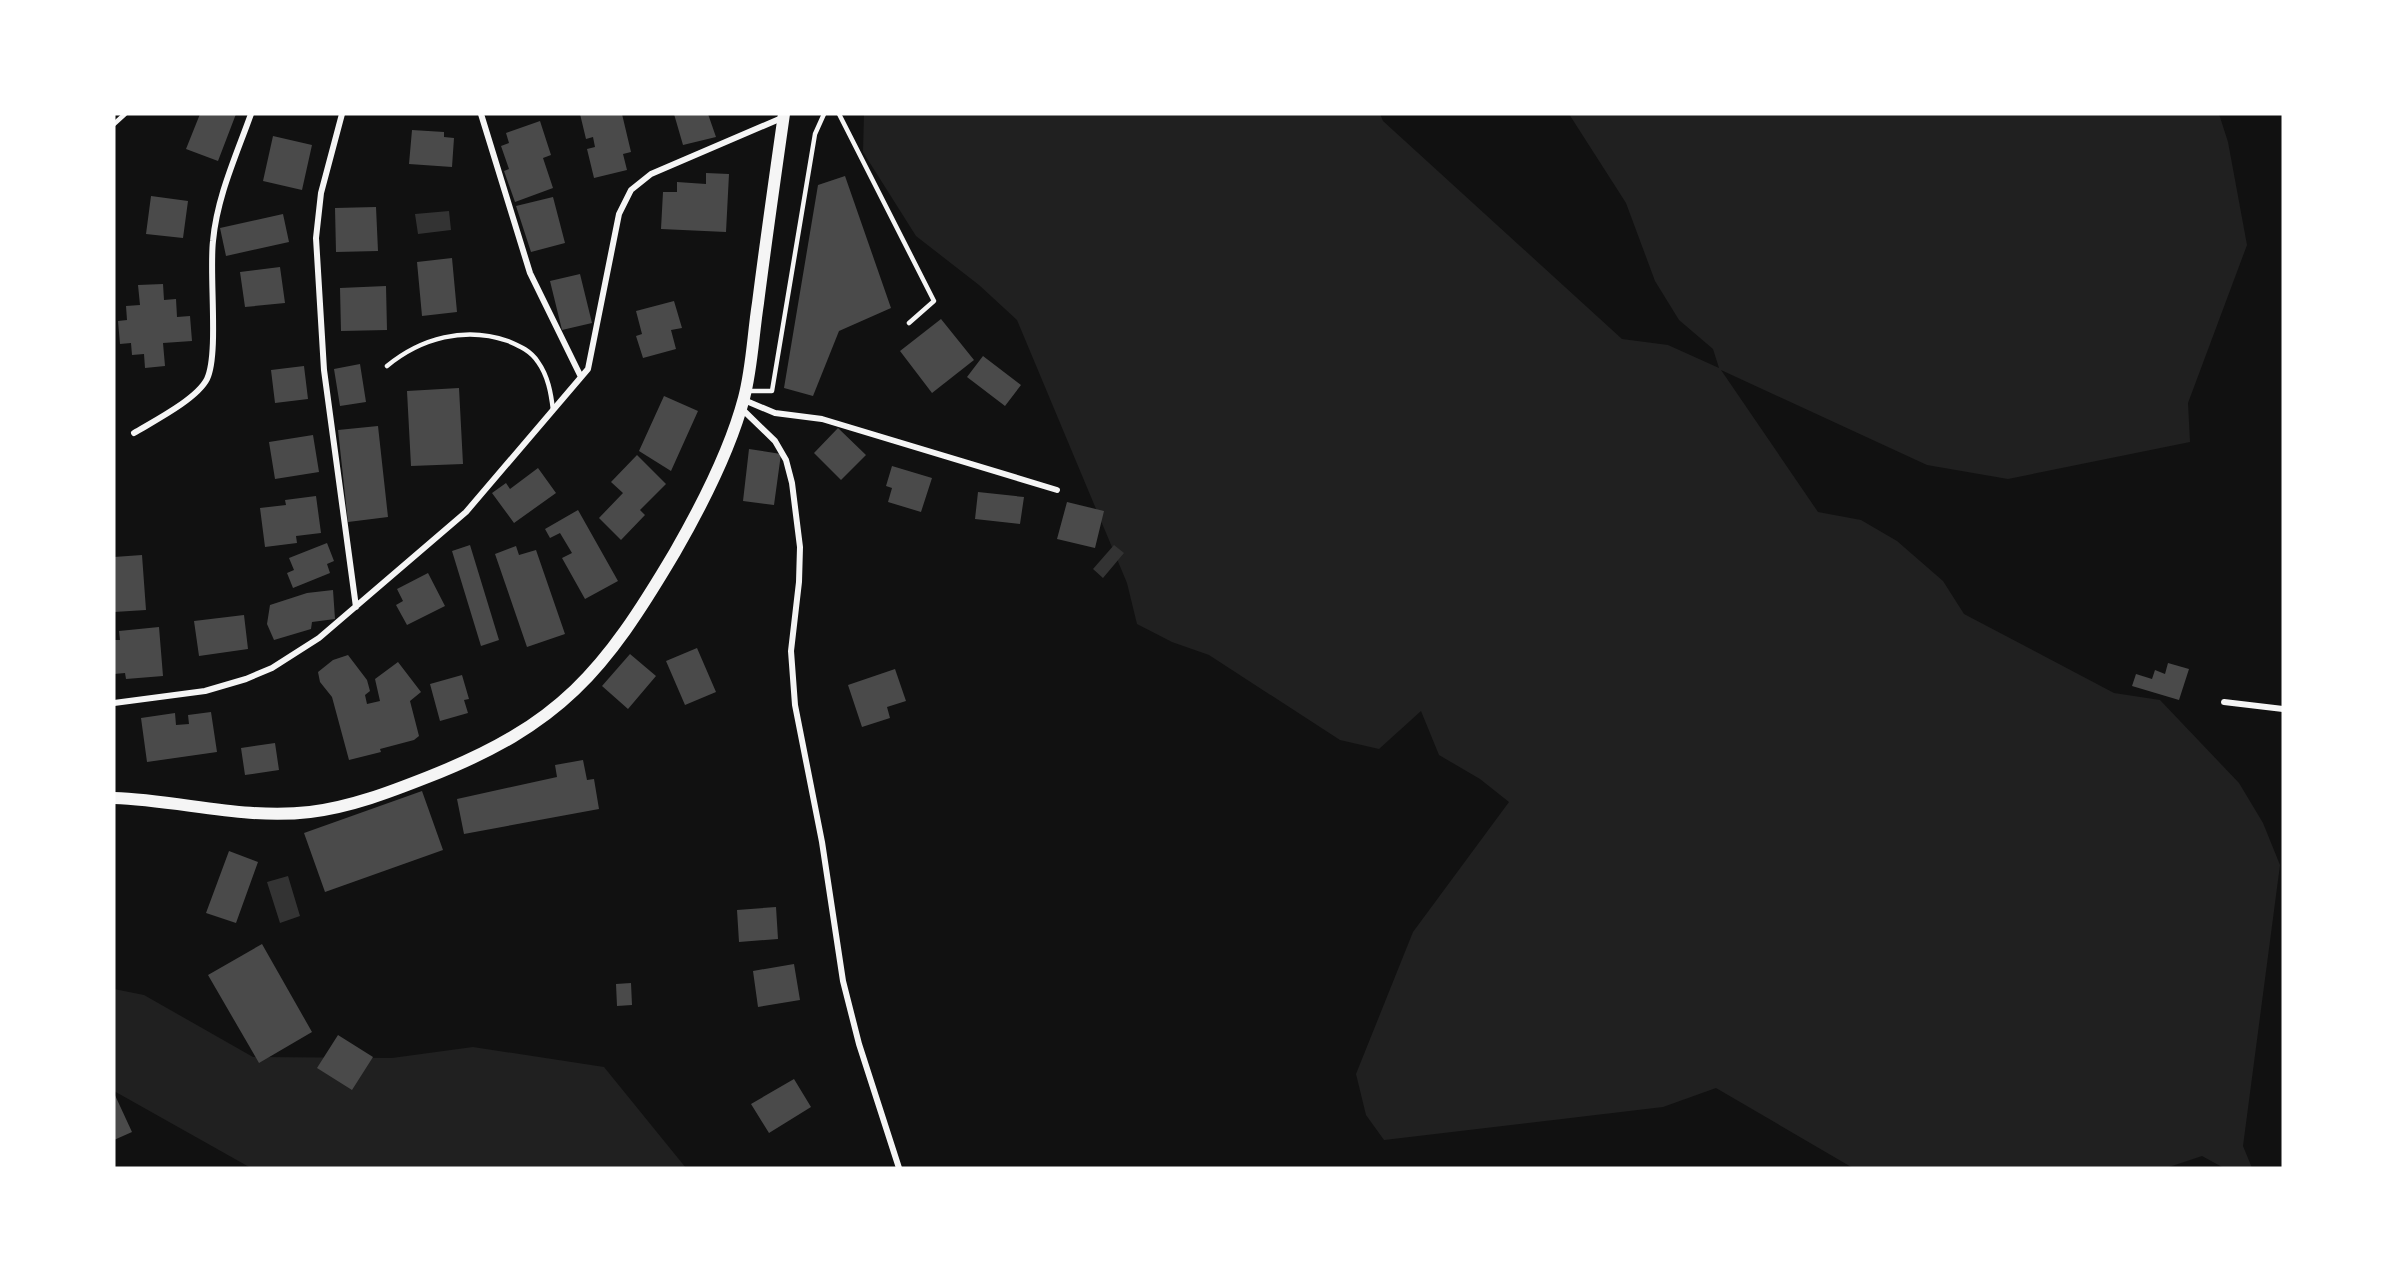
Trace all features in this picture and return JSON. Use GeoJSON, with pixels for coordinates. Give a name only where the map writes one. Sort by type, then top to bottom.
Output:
{"type":"FeatureCollection","features":[{"type":"Feature","properties":{"kind":"main road"},"geometry":{"type":"LineString","coordinates":[[114,798],[251,813],[313,812],[394,790],[485,753],[523,732],[555,709],[582,684],[633,620],[701,502],[743,400],[784,115]]}},
{"type":"Feature","properties":{"kind":"street"},"geometry":{"type":"LineString","coordinates":[[134,433],[192,395],[209,376],[213,355],[212,256],[215,223],[221,199],[251,114]]}},
{"type":"Feature","properties":{"kind":"street"},"geometry":{"type":"LineString","coordinates":[[342,114],[321,193],[316,238],[324,369],[356,607]]}},
{"type":"Feature","properties":{"kind":"street"},"geometry":{"type":"LineString","coordinates":[[481,114],[531,273],[581,377]]}},
{"type":"Feature","properties":{"kind":"street"},"geometry":{"type":"LineString","coordinates":[[114,703],[186,695],[246,679],[302,650],[356,607],[466,512],[588,369],[619,214],[631,189],[651,174],[784,115]]}},
{"type":"Feature","properties":{"kind":"street"},"geometry":{"type":"LineString","coordinates":[[743,400],[775,413],[822,419],[1057,490]]}},
{"type":"Feature","properties":{"kind":"street"},"geometry":{"type":"LineString","coordinates":[[743,400],[775,441],[786,460],[792,483],[800,547],[799,582],[791,651],[795,705],[822,842],[843,981],[859,1044],[899,1168]]}},
{"type":"Feature","properties":{"kind":"street"},"geometry":{"type":"LineString","coordinates":[[2224,702],[2283,709]]}},
{"type":"Feature","properties":{"kind":"lane"},"geometry":{"type":"LineString","coordinates":[[114,124],[125,114]]}},
{"type":"Feature","properties":{"kind":"lane"},"geometry":{"type":"LineString","coordinates":[[743,400],[772,391],[815,134],[824,114]]}},
{"type":"Feature","properties":{"kind":"lane"},"geometry":{"type":"LineString","coordinates":[[840,114],[934,301],[909,323]]}},
{"type":"Feature","properties":{"kind":"lane"},"geometry":{"type":"LineString","coordinates":[[387,366],[410,349],[439,338],[469,334],[496,337],[525,349],[538,361],[546,378],[553,410]]}},
{"type":"Feature","properties":{"kind":"shaded area"},"geometry":{"type":"Polygon","coordinates":[[[864,114],[1380,114],[1383,121],[1622,339],[1668,345],[1719,368],[1713,349],[1679,320],[1655,281],[1626,203],[1569,114],[2219,114],[2228,142],[2247,245],[2188,403],[2190,442],[2008,479],[1927,465],[1721,370],[1818,512],[1861,520],[1897,541],[1943,581],[1964,614],[2114,693],[2160,700],[2239,783],[2263,823],[2280,865],[2243,1146],[2252,1168],[2224,1168],[2202,1156],[2166,1168],[1853,1168],[1716,1088],[1663,1107],[1384,1140],[1366,1115],[1356,1074],[1413,932],[1509,802],[1480,779],[1439,755],[1421,711],[1379,749],[1340,740],[1209,655],[1172,642],[1137,624],[1127,583],[1017,320],[979,285],[916,236],[863,152],[864,114]]]}},
{"type":"Feature","properties":{"kind":"shaded area"},"geometry":{"type":"Polygon","coordinates":[[[449,211],[451,230],[418,234],[415,214],[449,211]]]}},
{"type":"Feature","properties":{"kind":"shaded area"},"geometry":{"type":"Polygon","coordinates":[[[1114,545],[1124,553],[1103,578],[1093,569],[1114,545]]]}},
{"type":"Feature","properties":{"kind":"shaded area"},"geometry":{"type":"Polygon","coordinates":[[[288,876],[300,916],[280,923],[267,882],[288,876]]]}},
{"type":"Feature","properties":{"kind":"shaded area"},"geometry":{"type":"Polygon","coordinates":[[[114,989],[144,995],[253,1057],[392,1058],[473,1047],[604,1067],[686,1168],[251,1168],[114,1091],[114,989]]]}},
{"type":"Feature","properties":{"kind":"building"},"geometry":{"type":"Polygon","coordinates":[[[200,114],[236,114],[218,161],[186,149],[200,114]]]}},
{"type":"Feature","properties":{"kind":"building"},"geometry":{"type":"Polygon","coordinates":[[[580,114],[622,114],[631,152],[623,154],[627,170],[594,178],[587,149],[595,147],[593,137],[586,139],[580,114]]]}},
{"type":"Feature","properties":{"kind":"building"},"geometry":{"type":"Polygon","coordinates":[[[674,114],[708,114],[716,137],[683,145],[674,114]]]}},
{"type":"Feature","properties":{"kind":"building"},"geometry":{"type":"Polygon","coordinates":[[[540,121],[551,155],[543,158],[553,188],[515,202],[504,171],[509,169],[501,146],[509,143],[506,133],[540,121]]]}},
{"type":"Feature","properties":{"kind":"building"},"geometry":{"type":"Polygon","coordinates":[[[412,130],[444,132],[444,137],[454,138],[452,167],[409,164],[412,130]]]}},
{"type":"Feature","properties":{"kind":"building"},"geometry":{"type":"Polygon","coordinates":[[[273,136],[312,145],[302,190],[263,181],[273,136]]]}},
{"type":"Feature","properties":{"kind":"building"},"geometry":{"type":"Polygon","coordinates":[[[706,173],[729,174],[726,232],[661,229],[663,192],[677,192],[677,182],[706,184],[706,173]]]}},
{"type":"Feature","properties":{"kind":"building"},"geometry":{"type":"Polygon","coordinates":[[[845,176],[891,308],[839,331],[813,396],[784,388],[818,185],[845,176]]]}},
{"type":"Feature","properties":{"kind":"building"},"geometry":{"type":"Polygon","coordinates":[[[151,196],[188,201],[183,238],[146,234],[151,196]]]}},
{"type":"Feature","properties":{"kind":"building"},"geometry":{"type":"Polygon","coordinates":[[[553,197],[565,243],[531,252],[516,206],[553,197]]]}},
{"type":"Feature","properties":{"kind":"building"},"geometry":{"type":"Polygon","coordinates":[[[376,207],[378,251],[336,252],[335,208],[376,207]]]}},
{"type":"Feature","properties":{"kind":"building"},"geometry":{"type":"Polygon","coordinates":[[[283,214],[289,242],[226,256],[220,228],[283,214]]]}},
{"type":"Feature","properties":{"kind":"building"},"geometry":{"type":"Polygon","coordinates":[[[452,258],[457,312],[422,316],[417,262],[452,258]]]}},
{"type":"Feature","properties":{"kind":"building"},"geometry":{"type":"Polygon","coordinates":[[[280,267],[285,303],[245,307],[240,272],[280,267]]]}},
{"type":"Feature","properties":{"kind":"building"},"geometry":{"type":"Polygon","coordinates":[[[580,274],[592,323],[562,330],[550,281],[580,274]]]}},
{"type":"Feature","properties":{"kind":"building"},"geometry":{"type":"Polygon","coordinates":[[[163,284],[164,300],[176,299],[177,317],[190,316],[192,341],[163,343],[165,366],[145,368],[144,354],[132,355],[131,343],[120,344],[118,321],[127,320],[126,306],[140,305],[138,285],[163,284]]]}},
{"type":"Feature","properties":{"kind":"building"},"geometry":{"type":"Polygon","coordinates":[[[386,286],[387,330],[341,331],[340,288],[386,286]]]}},
{"type":"Feature","properties":{"kind":"building"},"geometry":{"type":"Polygon","coordinates":[[[674,301],[682,328],[671,330],[676,349],[643,358],[636,336],[642,334],[636,311],[674,301]]]}},
{"type":"Feature","properties":{"kind":"building"},"geometry":{"type":"Polygon","coordinates":[[[941,319],[974,360],[932,393],[900,351],[941,319]]]}},
{"type":"Feature","properties":{"kind":"building"},"geometry":{"type":"Polygon","coordinates":[[[983,356],[1021,385],[1005,406],[967,377],[983,356]]]}},
{"type":"Feature","properties":{"kind":"building"},"geometry":{"type":"Polygon","coordinates":[[[360,364],[366,402],[340,406],[334,369],[360,364]]]}},
{"type":"Feature","properties":{"kind":"building"},"geometry":{"type":"Polygon","coordinates":[[[304,366],[308,399],[275,403],[271,370],[304,366]]]}},
{"type":"Feature","properties":{"kind":"building"},"geometry":{"type":"Polygon","coordinates":[[[459,388],[463,464],[411,466],[407,391],[459,388]]]}},
{"type":"Feature","properties":{"kind":"building"},"geometry":{"type":"Polygon","coordinates":[[[664,396],[698,411],[671,471],[639,451],[664,396]]]}},
{"type":"Feature","properties":{"kind":"building"},"geometry":{"type":"Polygon","coordinates":[[[378,426],[388,517],[348,522],[338,430],[378,426]]]}},
{"type":"Feature","properties":{"kind":"building"},"geometry":{"type":"Polygon","coordinates":[[[838,428],[866,455],[841,480],[814,453],[838,428]]]}},
{"type":"Feature","properties":{"kind":"building"},"geometry":{"type":"Polygon","coordinates":[[[313,435],[319,472],[275,479],[269,442],[313,435]]]}},
{"type":"Feature","properties":{"kind":"building"},"geometry":{"type":"Polygon","coordinates":[[[749,449],[781,454],[774,505],[743,501],[749,449]]]}},
{"type":"Feature","properties":{"kind":"building"},"geometry":{"type":"Polygon","coordinates":[[[637,455],[666,484],[640,510],[645,515],[621,540],[599,518],[623,493],[611,482],[637,455]]]}},
{"type":"Feature","properties":{"kind":"building"},"geometry":{"type":"Polygon","coordinates":[[[892,466],[932,478],[921,512],[888,502],[892,488],[886,486],[892,466]]]}},
{"type":"Feature","properties":{"kind":"building"},"geometry":{"type":"Polygon","coordinates":[[[538,468],[556,493],[514,523],[492,493],[506,483],[510,489],[538,468]]]}},
{"type":"Feature","properties":{"kind":"building"},"geometry":{"type":"Polygon","coordinates":[[[978,492],[1024,497],[1020,524],[975,519],[978,492]]]}},
{"type":"Feature","properties":{"kind":"building"},"geometry":{"type":"Polygon","coordinates":[[[316,496],[321,533],[296,536],[297,543],[265,547],[260,508],[286,505],[285,500],[316,496]]]}},
{"type":"Feature","properties":{"kind":"building"},"geometry":{"type":"Polygon","coordinates":[[[1067,502],[1104,511],[1095,548],[1057,539],[1067,502]]]}},
{"type":"Feature","properties":{"kind":"building"},"geometry":{"type":"Polygon","coordinates":[[[578,510],[618,581],[585,599],[562,558],[572,553],[560,533],[550,538],[545,529],[578,510]]]}},
{"type":"Feature","properties":{"kind":"building"},"geometry":{"type":"Polygon","coordinates":[[[327,543],[334,561],[327,564],[330,573],[293,588],[287,573],[294,570],[289,558],[327,543]]]}},
{"type":"Feature","properties":{"kind":"building"},"geometry":{"type":"Polygon","coordinates":[[[470,545],[499,640],[481,646],[452,551],[470,545]]]}},
{"type":"Feature","properties":{"kind":"building"},"geometry":{"type":"Polygon","coordinates":[[[516,546],[519,555],[536,550],[565,634],[527,647],[495,554],[516,546]]]}},
{"type":"Feature","properties":{"kind":"building"},"geometry":{"type":"Polygon","coordinates":[[[142,555],[146,610],[114,612],[114,557],[142,555]]]}},
{"type":"Feature","properties":{"kind":"building"},"geometry":{"type":"Polygon","coordinates":[[[428,573],[445,606],[407,625],[396,605],[403,601],[397,589],[428,573]]]}},
{"type":"Feature","properties":{"kind":"building"},"geometry":{"type":"Polygon","coordinates":[[[333,590],[335,619],[312,622],[311,629],[274,640],[267,624],[270,605],[307,593],[333,590]]]}},
{"type":"Feature","properties":{"kind":"building"},"geometry":{"type":"Polygon","coordinates":[[[244,615],[248,649],[199,656],[194,621],[244,615]]]}},
{"type":"Feature","properties":{"kind":"building"},"geometry":{"type":"Polygon","coordinates":[[[159,627],[163,676],[126,679],[125,673],[114,674],[114,640],[120,640],[119,631],[159,627]]]}},
{"type":"Feature","properties":{"kind":"building"},"geometry":{"type":"Polygon","coordinates":[[[697,648],[716,692],[685,705],[666,661],[697,648]]]}},
{"type":"Feature","properties":{"kind":"building"},"geometry":{"type":"Polygon","coordinates":[[[630,654],[656,676],[628,709],[602,686],[630,654]]]}},
{"type":"Feature","properties":{"kind":"building"},"geometry":{"type":"Polygon","coordinates":[[[348,655],[367,680],[370,691],[365,695],[367,704],[380,701],[375,679],[398,662],[421,692],[410,701],[419,736],[414,740],[380,749],[381,752],[349,760],[332,697],[320,682],[318,672],[333,660],[348,655]]]}},
{"type":"Feature","properties":{"kind":"building"},"geometry":{"type":"Polygon","coordinates":[[[2168,663],[2189,669],[2179,700],[2132,686],[2136,674],[2152,679],[2155,670],[2165,674],[2168,663]]]}},
{"type":"Feature","properties":{"kind":"building"},"geometry":{"type":"Polygon","coordinates":[[[895,669],[906,701],[887,707],[890,718],[862,727],[848,685],[895,669]]]}},
{"type":"Feature","properties":{"kind":"building"},"geometry":{"type":"Polygon","coordinates":[[[462,675],[469,699],[464,700],[468,713],[440,721],[430,684],[462,675]]]}},
{"type":"Feature","properties":{"kind":"building"},"geometry":{"type":"Polygon","coordinates":[[[211,712],[217,752],[147,762],[141,718],[175,713],[176,725],[189,724],[188,715],[211,712]]]}},
{"type":"Feature","properties":{"kind":"building"},"geometry":{"type":"Polygon","coordinates":[[[275,743],[279,770],[245,775],[241,748],[275,743]]]}},
{"type":"Feature","properties":{"kind":"building"},"geometry":{"type":"Polygon","coordinates":[[[583,760],[587,780],[594,779],[599,809],[464,834],[457,799],[557,777],[555,765],[583,760]]]}},
{"type":"Feature","properties":{"kind":"building"},"geometry":{"type":"Polygon","coordinates":[[[422,791],[443,850],[325,892],[304,833],[422,791]]]}},
{"type":"Feature","properties":{"kind":"building"},"geometry":{"type":"Polygon","coordinates":[[[229,851],[258,862],[236,923],[206,913],[229,851]]]}},
{"type":"Feature","properties":{"kind":"building"},"geometry":{"type":"Polygon","coordinates":[[[776,907],[778,939],[739,942],[737,910],[776,907]]]}},
{"type":"Feature","properties":{"kind":"building"},"geometry":{"type":"Polygon","coordinates":[[[262,944],[312,1032],[259,1063],[208,975],[262,944]]]}},
{"type":"Feature","properties":{"kind":"building"},"geometry":{"type":"Polygon","coordinates":[[[794,964],[800,1000],[758,1007],[753,971],[794,964]]]}},
{"type":"Feature","properties":{"kind":"building"},"geometry":{"type":"Polygon","coordinates":[[[631,983],[632,1005],[617,1006],[616,984],[631,983]]]}},
{"type":"Feature","properties":{"kind":"building"},"geometry":{"type":"Polygon","coordinates":[[[338,1035],[373,1057],[352,1090],[317,1068],[338,1035]]]}},
{"type":"Feature","properties":{"kind":"building"},"geometry":{"type":"Polygon","coordinates":[[[794,1079],[811,1107],[769,1133],[751,1104],[794,1079]]]}},
{"type":"Feature","properties":{"kind":"building"},"geometry":{"type":"Polygon","coordinates":[[[114,1093],[132,1132],[114,1140],[114,1093]]]}}]}
